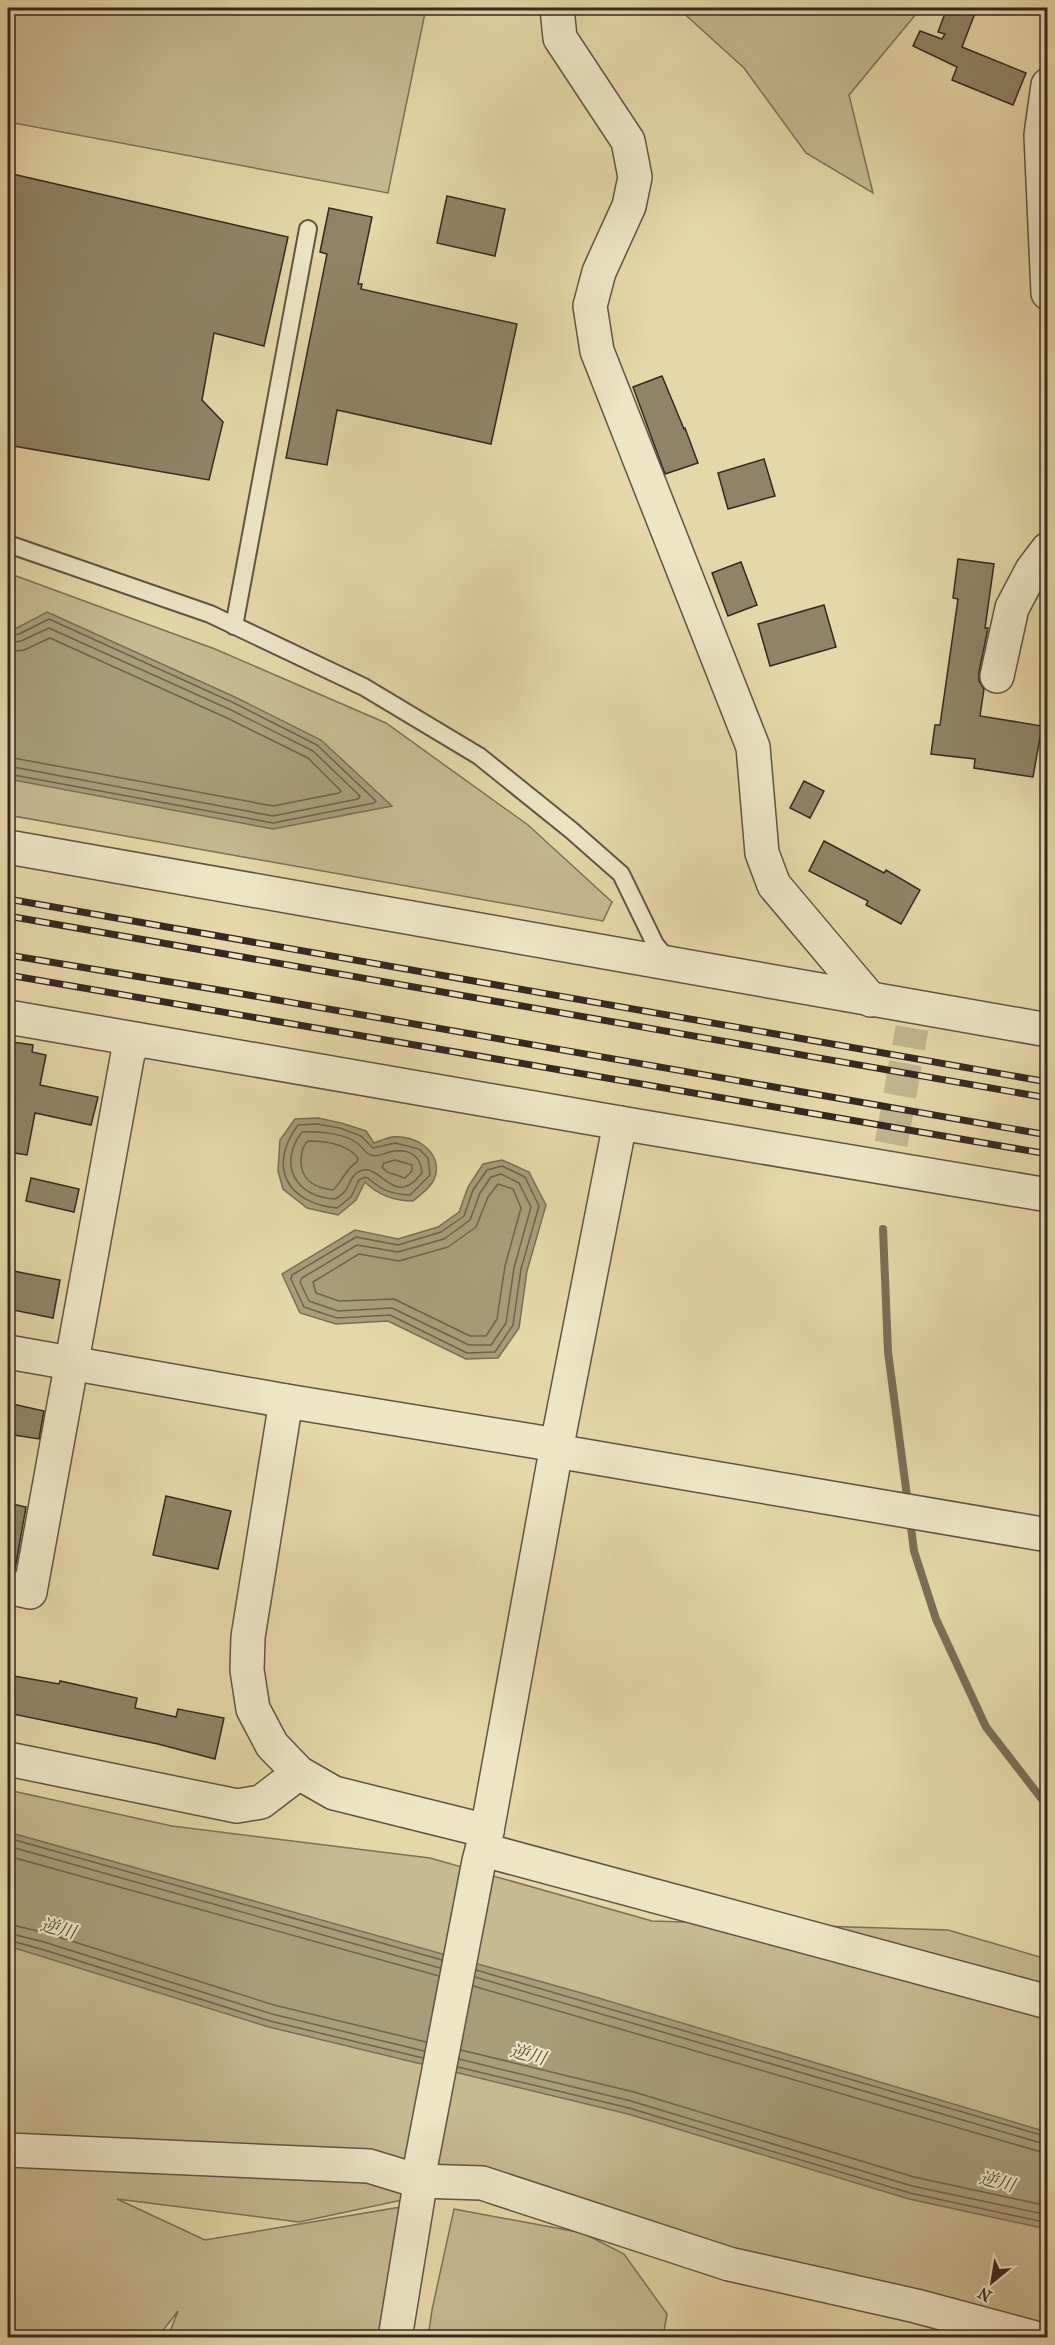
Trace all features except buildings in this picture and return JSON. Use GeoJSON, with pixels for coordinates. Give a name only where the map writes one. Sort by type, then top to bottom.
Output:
{"type":"FeatureCollection","features":[{"type":"Feature","properties":{"kind":"street"},"geometry":{"type":"LineString","coordinates":[[557,8],[560,38],[628,141],[635,177],[629,206],[600,272],[590,306],[597,351],[753,747],[762,853],[774,885],[871,1000]]}},
{"type":"Feature","properties":{"kind":"street"},"geometry":{"type":"LineString","coordinates":[[1047,85],[1044,135],[1047,293]]}},
{"type":"Feature","properties":{"kind":"street"},"geometry":{"type":"LineString","coordinates":[[998,676],[1012,608],[1032,570],[1047,549]]}},
{"type":"Feature","properties":{"kind":"street"},"geometry":{"type":"LineString","coordinates":[[8,847],[871,1000],[913,1018],[1047,1030]]}},
{"type":"Feature","properties":{"kind":"street"},"geometry":{"type":"LineString","coordinates":[[8,1017],[620,1123],[889,1156],[1047,1195]]}},
{"type":"Feature","properties":{"kind":"street"},"geometry":{"type":"LineString","coordinates":[[8,1587],[30,1592],[128,1053],[137,1040]]}},
{"type":"Feature","properties":{"kind":"street"},"geometry":{"type":"LineString","coordinates":[[395,2337],[419,2182],[556,1448],[620,1123]]}},
{"type":"Feature","properties":{"kind":"street"},"geometry":{"type":"LineString","coordinates":[[8,1352],[1047,1535]]}},
{"type":"Feature","properties":{"kind":"street"},"geometry":{"type":"LineString","coordinates":[[286,1401],[248,1637],[247,1670],[253,1708],[262,1726],[272,1744],[299,1773],[334,1793],[483,1847],[1047,2002]]}},
{"type":"Feature","properties":{"kind":"street"},"geometry":{"type":"LineString","coordinates":[[8,1759],[237,1806],[261,1802],[299,1773]]}},
{"type":"Feature","properties":{"kind":"street"},"geometry":{"type":"LineString","coordinates":[[8,2150],[369,2166],[419,2182],[482,2183],[729,2264],[916,2306],[1035,2337]]}},
{"type":"Feature","properties":{"kind":"lane"},"geometry":{"type":"LineString","coordinates":[[234,626],[308,229]]}},
{"type":"Feature","properties":{"kind":"lane"},"geometry":{"type":"LineString","coordinates":[[8,544],[210,614],[364,687],[478,756],[571,830],[621,874],[655,944],[673,964]]}},
{"type":"Feature","properties":{"kind":"shaded area"},"geometry":{"type":"Polygon","coordinates":[[[8,8],[426,8],[388,193],[8,122],[8,8]]]}},
{"type":"Feature","properties":{"kind":"shaded area"},"geometry":{"type":"Polygon","coordinates":[[[678,8],[921,8],[849,95],[873,193],[806,153],[744,68],[678,8]]]}},
{"type":"Feature","properties":{"kind":"shaded area"},"geometry":{"type":"Polygon","coordinates":[[[8,573],[215,649],[386,723],[528,825],[612,902],[603,921],[8,815],[8,573]]]}},
{"type":"Feature","properties":{"kind":"shaded area"},"geometry":{"type":"Polygon","coordinates":[[[8,1790],[172,1826],[430,1858],[652,1921],[948,1930],[1047,1959],[1047,2337],[482,2183],[299,2222],[117,2199],[205,2240],[401,2207],[411,2337],[168,2337],[178,2311],[161,2333],[138,2333],[160,2337],[8,2337],[8,1790]]]}},
{"type":"Feature","properties":{"kind":"shaded area"},"geometry":{"type":"Polygon","coordinates":[[[454,2209],[583,2233],[624,2254],[667,2314],[663,2337],[428,2338],[454,2209]]]}},
{"type":"Feature","properties":{"kind":"water"},"geometry":{"type":"Polygon","coordinates":[[[47,612],[237,698],[321,740],[392,806],[273,829],[8,779],[8,629],[17,628],[47,612]]]}},
{"type":"Feature","properties":{"kind":"water"},"geometry":{"type":"Polygon","coordinates":[[[318,1118],[366,1131],[374,1143],[392,1137],[410,1138],[418,1142],[425,1146],[435,1160],[433,1181],[413,1201],[387,1196],[365,1182],[356,1200],[338,1215],[307,1208],[283,1189],[278,1171],[280,1140],[295,1119],[318,1118]]]}},
{"type":"Feature","properties":{"kind":"water"},"geometry":{"type":"Polygon","coordinates":[[[502,1160],[529,1172],[546,1205],[527,1271],[519,1328],[498,1358],[466,1359],[388,1321],[336,1324],[300,1313],[282,1274],[355,1230],[398,1239],[438,1227],[459,1212],[468,1187],[483,1164],[502,1160]]]}},
{"type":"Feature","properties":{"kind":"water","name":"逆川"},"geometry":{"type":"Polygon","coordinates":[[[8,1832],[585,1994],[1047,2132],[1047,2229],[909,2199],[628,2114],[269,2027],[8,1946],[8,1832]]]}},
{"type":"Feature","properties":{"kind":"waterway"},"geometry":{"type":"LineString","coordinates":[[883,1229],[888,1352],[908,1504]]}},
{"type":"Feature","properties":{"kind":"waterway"},"geometry":{"type":"LineString","coordinates":[[910,1519],[914,1551],[936,1619],[986,1727],[1048,1807]]}},
{"type":"Feature","properties":{"kind":"tunnel"},"geometry":{"type":"LineString","coordinates":[[891,1144],[912,1028]]}},
{"type":"Feature","properties":{"kind":"railway"},"geometry":{"type":"LineString","coordinates":[[8,899],[1048,1082]]}},
{"type":"Feature","properties":{"kind":"railway"},"geometry":{"type":"LineString","coordinates":[[8,916],[1048,1098]]}},
{"type":"Feature","properties":{"kind":"railway"},"geometry":{"type":"LineString","coordinates":[[8,955],[1048,1135]]}},
{"type":"Feature","properties":{"kind":"railway"},"geometry":{"type":"LineString","coordinates":[[8,975],[1048,1154]]}}]}
